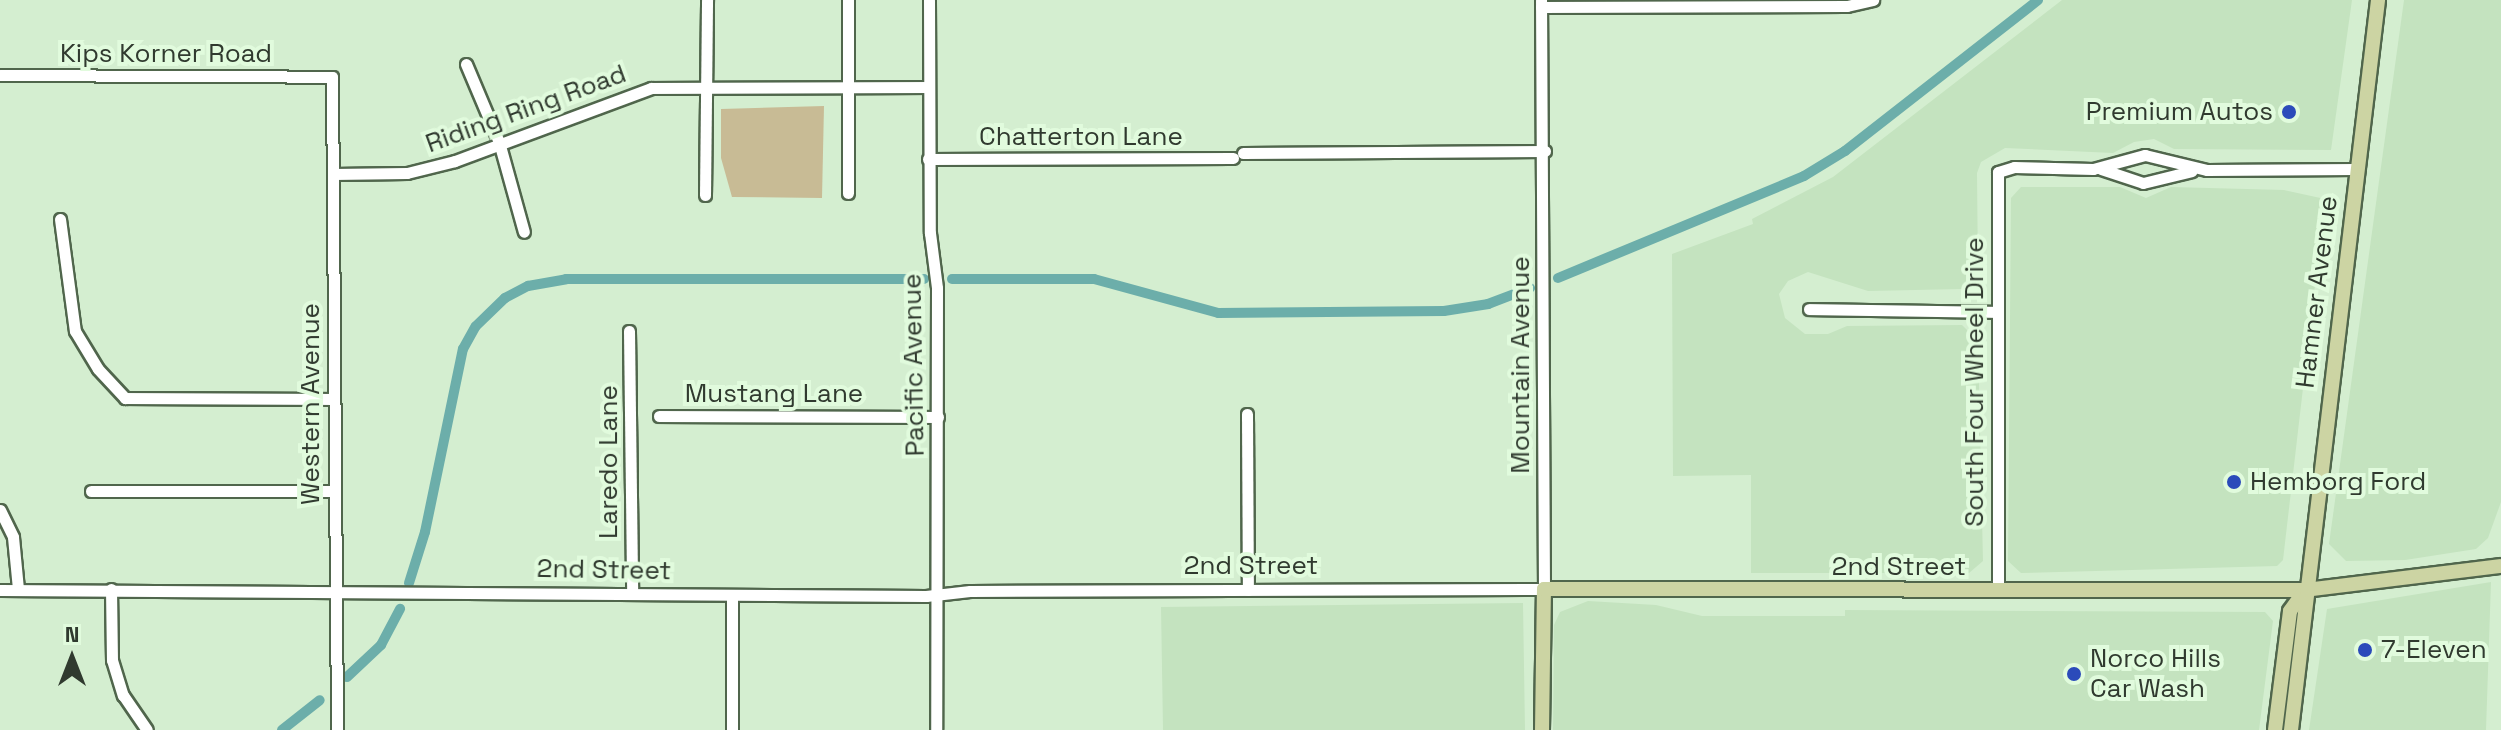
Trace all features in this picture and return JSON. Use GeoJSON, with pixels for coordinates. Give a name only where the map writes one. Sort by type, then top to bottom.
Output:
{"type":"FeatureCollection","features":[{"type":"Feature","properties":{"kind":"main road","name":"Hamner Avenue"},"geometry":{"type":"LineString","coordinates":[[2291,730],[2307,609],[2305,590],[2378,0]]}},
{"type":"Feature","properties":{"kind":"main road","name":"2nd Street"},"geometry":{"type":"LineString","coordinates":[[1544,589],[2305,590],[2501,566]]}},
{"type":"Feature","properties":{"kind":"main road","name":"Mountain Avenue"},"geometry":{"type":"LineString","coordinates":[[1542,730],[1544,589]]}},
{"type":"Feature","properties":{"kind":"main road","name":"Hamner Avenue"},"geometry":{"type":"LineString","coordinates":[[2275,730],[2290,611],[2305,590]]}},
{"type":"Feature","properties":{"kind":"street"},"geometry":{"type":"LineString","coordinates":[[705,195],[707,0]]}},
{"type":"Feature","properties":{"kind":"street"},"geometry":{"type":"LineString","coordinates":[[848,0],[848,193]]}},
{"type":"Feature","properties":{"kind":"street","name":"Pacific Avenue"},"geometry":{"type":"LineString","coordinates":[[929,0],[926,87],[937,288],[936,730]]}},
{"type":"Feature","properties":{"kind":"street"},"geometry":{"type":"LineString","coordinates":[[1541,3],[1847,6],[1873,0]]}},
{"type":"Feature","properties":{"kind":"street","name":"Mountain Avenue"},"geometry":{"type":"LineString","coordinates":[[1541,3],[1545,151],[1544,589]]}},
{"type":"Feature","properties":{"kind":"street"},"geometry":{"type":"LineString","coordinates":[[466,64],[499,142],[524,232]]}},
{"type":"Feature","properties":{"kind":"street","name":"Kips Korner Road"},"geometry":{"type":"LineString","coordinates":[[0,75],[332,77]]}},
{"type":"Feature","properties":{"kind":"street","name":"Western Avenue"},"geometry":{"type":"LineString","coordinates":[[332,77],[337,730]]}},
{"type":"Feature","properties":{"kind":"street","name":"Riding Ring Road"},"geometry":{"type":"LineString","coordinates":[[333,174],[407,173],[455,161],[499,142],[651,88],[926,87]]}},
{"type":"Feature","properties":{"kind":"street","name":"Chatterton Lane"},"geometry":{"type":"LineString","coordinates":[[928,159],[1545,151]]}},
{"type":"Feature","properties":{"kind":"street"},"geometry":{"type":"LineString","coordinates":[[2099,168],[2145,155],[2200,169]]}},
{"type":"Feature","properties":{"kind":"street","name":"South Four Wheel Drive"},"geometry":{"type":"LineString","coordinates":[[1998,591],[1998,172],[2014,167],[2099,168]]}},
{"type":"Feature","properties":{"kind":"street"},"geometry":{"type":"LineString","coordinates":[[2099,168],[2143,183],[2200,169],[2356,169]]}},
{"type":"Feature","properties":{"kind":"street"},"geometry":{"type":"LineString","coordinates":[[60,219],[75,331],[98,369],[125,398],[333,399]]}},
{"type":"Feature","properties":{"kind":"street"},"geometry":{"type":"LineString","coordinates":[[1809,309],[1998,312]]}},
{"type":"Feature","properties":{"kind":"street","name":"Laredo Lane"},"geometry":{"type":"LineString","coordinates":[[629,331],[632,593]]}},
{"type":"Feature","properties":{"kind":"street"},"geometry":{"type":"LineString","coordinates":[[1247,414],[1248,590]]}},
{"type":"Feature","properties":{"kind":"street","name":"Mustang Lane"},"geometry":{"type":"LineString","coordinates":[[659,416],[938,417]]}},
{"type":"Feature","properties":{"kind":"street"},"geometry":{"type":"LineString","coordinates":[[91,491],[333,491]]}},
{"type":"Feature","properties":{"kind":"street"},"geometry":{"type":"LineString","coordinates":[[0,510],[13,537],[18,589]]}},
{"type":"Feature","properties":{"kind":"street"},"geometry":{"type":"LineString","coordinates":[[111,589],[112,660],[123,695],[147,730]]}},
{"type":"Feature","properties":{"kind":"street","name":"2nd Street"},"geometry":{"type":"LineString","coordinates":[[0,590],[732,596],[1544,589]]}},
{"type":"Feature","properties":{"kind":"street"},"geometry":{"type":"LineString","coordinates":[[732,596],[732,730]]}},
{"type":"Feature","properties":{"kind":"shaded area"},"geometry":{"type":"Polygon","coordinates":[[[2062,0],[2352,0],[2331,150],[2174,149],[2154,139],[2134,142],[2113,153],[2005,148],[1981,162],[1977,173],[1978,274],[1962,289],[1868,291],[1808,272],[1788,281],[1779,294],[1785,318],[1805,334],[1828,334],[1847,326],[1962,325],[1978,341],[1983,561],[1969,573],[1751,573],[1751,475],[1673,476],[1672,254],[1753,224],[1752,219],[1833,177],[2062,0]]]}},
{"type":"Feature","properties":{"kind":"shaded area"},"geometry":{"type":"Polygon","coordinates":[[[2404,0],[2501,0],[2501,502],[2488,538],[2476,549],[2405,560],[2346,561],[2329,544],[2404,0]]]}},
{"type":"Feature","properties":{"kind":"shaded area"},"geometry":{"type":"Polygon","coordinates":[[[824,106],[822,198],[732,197],[721,158],[721,109],[824,106]]]}},
{"type":"Feature","properties":{"kind":"shaded area"},"geometry":{"type":"Polygon","coordinates":[[[2021,187],[2120,187],[2146,198],[2171,187],[2284,190],[2325,199],[2283,560],[2277,566],[2021,573],[2008,561],[2011,198],[2021,187]]]}},
{"type":"Feature","properties":{"kind":"shaded area"},"geometry":{"type":"Polygon","coordinates":[[[2491,582],[2486,730],[2309,730],[2327,609],[2491,582]]]}},
{"type":"Feature","properties":{"kind":"shaded area"},"geometry":{"type":"Polygon","coordinates":[[[1588,601],[1656,605],[1702,616],[1845,616],[1845,610],[2265,612],[2273,621],[2259,730],[1553,730],[1554,625],[1560,612],[1588,601]]]}},
{"type":"Feature","properties":{"kind":"shaded area"},"geometry":{"type":"Polygon","coordinates":[[[1523,603],[1525,730],[1163,730],[1161,607],[1523,603]]]}},
{"type":"Feature","properties":{"kind":"waterway"},"geometry":{"type":"LineString","coordinates":[[1558,278],[1804,176],[1845,151],[2038,0]]}},
{"type":"Feature","properties":{"kind":"waterway"},"geometry":{"type":"LineString","coordinates":[[409,583],[425,532],[463,349],[476,326],[505,298],[528,286],[566,279],[924,279]]}},
{"type":"Feature","properties":{"kind":"waterway"},"geometry":{"type":"LineString","coordinates":[[952,279],[1094,279],[1218,313],[1444,311],[1488,304],[1530,288]]}},
{"type":"Feature","properties":{"kind":"waterway"},"geometry":{"type":"LineString","coordinates":[[347,677],[381,645],[400,609]]}},
{"type":"Feature","properties":{"kind":"waterway"},"geometry":{"type":"LineString","coordinates":[[282,730],[320,700]]}},
{"type":"Feature","properties":{"kind":"place","name":"Premium Autos"},"geometry":{"type":"Point","coordinates":[2289,112]}},
{"type":"Feature","properties":{"kind":"place","name":"Hemborg Ford"},"geometry":{"type":"Point","coordinates":[2234,482]}},
{"type":"Feature","properties":{"kind":"place","name":"7-Eleven"},"geometry":{"type":"Point","coordinates":[2365,650]}},
{"type":"Feature","properties":{"kind":"place","name":"Norco Hills Car Wash"},"geometry":{"type":"Point","coordinates":[2074,674]}}]}
